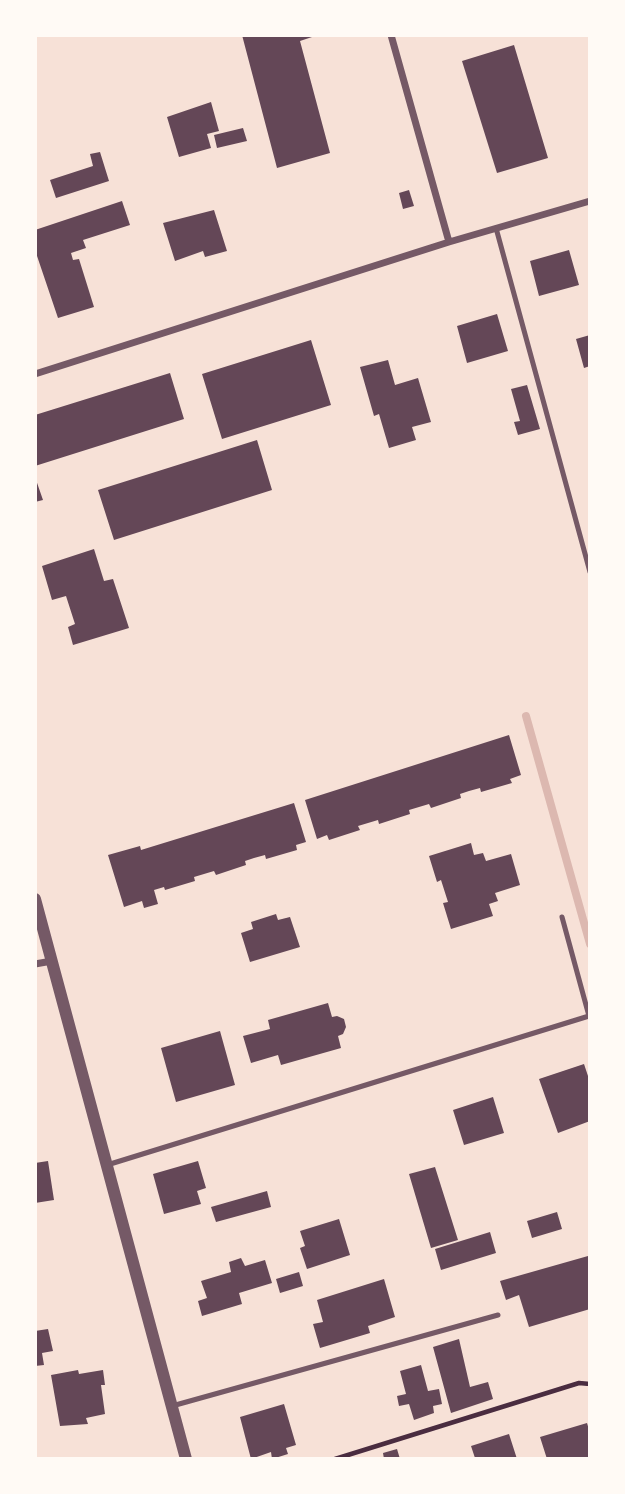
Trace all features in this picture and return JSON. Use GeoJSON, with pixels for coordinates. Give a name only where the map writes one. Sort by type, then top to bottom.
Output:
{"type":"FeatureCollection","features":[{"type":"Feature","properties":{"kind":"street"},"geometry":{"type":"LineString","coordinates":[[391,35],[449,243]]}},
{"type":"Feature","properties":{"kind":"street"},"geometry":{"type":"LineString","coordinates":[[35,374],[496,228],[590,201]]}},
{"type":"Feature","properties":{"kind":"street"},"geometry":{"type":"LineString","coordinates":[[35,899],[186,1459]]}},
{"type":"Feature","properties":{"kind":"street"},"geometry":{"type":"LineString","coordinates":[[35,964],[52,961]]}},
{"type":"Feature","properties":{"kind":"lane"},"geometry":{"type":"LineString","coordinates":[[496,228],[590,572]]}},
{"type":"Feature","properties":{"kind":"lane"},"geometry":{"type":"LineString","coordinates":[[107,1165],[589,1016],[562,917]]}},
{"type":"Feature","properties":{"kind":"lane"},"geometry":{"type":"LineString","coordinates":[[172,1406],[498,1315]]}},
{"type":"Feature","properties":{"kind":"path"},"geometry":{"type":"LineString","coordinates":[[335,1459],[579,1383],[590,1384]]}},
{"type":"Feature","properties":{"kind":"building"},"geometry":{"type":"Polygon","coordinates":[[[242,35],[318,35],[300,41],[330,153],[277,168],[242,35]]]}},
{"type":"Feature","properties":{"kind":"building"},"geometry":{"type":"Polygon","coordinates":[[[514,45],[548,158],[497,173],[462,61],[514,45]]]}},
{"type":"Feature","properties":{"kind":"building"},"geometry":{"type":"Polygon","coordinates":[[[211,102],[219,131],[207,134],[211,148],[179,157],[167,117],[211,102]]]}},
{"type":"Feature","properties":{"kind":"building"},"geometry":{"type":"Polygon","coordinates":[[[243,128],[247,141],[217,148],[214,135],[243,128]]]}},
{"type":"Feature","properties":{"kind":"building"},"geometry":{"type":"Polygon","coordinates":[[[100,152],[109,181],[56,198],[50,180],[93,166],[90,154],[100,152]]]}},
{"type":"Feature","properties":{"kind":"building"},"geometry":{"type":"Polygon","coordinates":[[[409,190],[414,206],[403,209],[399,193],[409,190]]]}},
{"type":"Feature","properties":{"kind":"building"},"geometry":{"type":"Polygon","coordinates":[[[122,201],[130,225],[83,240],[86,248],[71,253],[73,260],[79,259],[94,307],[58,318],[35,250],[35,230],[122,201]]]}},
{"type":"Feature","properties":{"kind":"building"},"geometry":{"type":"Polygon","coordinates":[[[214,210],[227,251],[205,257],[203,251],[175,261],[163,223],[214,210]]]}},
{"type":"Feature","properties":{"kind":"building"},"geometry":{"type":"Polygon","coordinates":[[[569,250],[579,285],[539,296],[530,261],[569,250]]]}},
{"type":"Feature","properties":{"kind":"building"},"geometry":{"type":"Polygon","coordinates":[[[497,314],[508,351],[467,363],[457,326],[497,314]]]}},
{"type":"Feature","properties":{"kind":"building"},"geometry":{"type":"Polygon","coordinates":[[[590,335],[590,366],[584,368],[576,339],[590,335]]]}},
{"type":"Feature","properties":{"kind":"building"},"geometry":{"type":"Polygon","coordinates":[[[311,340],[331,405],[222,439],[202,374],[311,340]]]}},
{"type":"Feature","properties":{"kind":"building"},"geometry":{"type":"Polygon","coordinates":[[[388,360],[395,385],[418,378],[431,422],[412,427],[416,440],[389,448],[379,414],[374,416],[360,367],[388,360]]]}},
{"type":"Feature","properties":{"kind":"building"},"geometry":{"type":"Polygon","coordinates":[[[170,373],[184,419],[35,466],[35,415],[170,373]]]}},
{"type":"Feature","properties":{"kind":"building"},"geometry":{"type":"Polygon","coordinates":[[[527,385],[540,429],[518,435],[514,422],[520,421],[511,389],[527,385]]]}},
{"type":"Feature","properties":{"kind":"building"},"geometry":{"type":"Polygon","coordinates":[[[257,440],[272,490],[114,540],[98,490],[257,440]]]}},
{"type":"Feature","properties":{"kind":"building"},"geometry":{"type":"Polygon","coordinates":[[[35,477],[43,500],[35,502],[35,477]]]}},
{"type":"Feature","properties":{"kind":"building"},"geometry":{"type":"Polygon","coordinates":[[[94,549],[104,581],[113,579],[129,628],[73,645],[68,627],[75,624],[66,596],[52,600],[42,566],[94,549]]]}},
{"type":"Feature","properties":{"kind":"building"},"geometry":{"type":"Polygon","coordinates":[[[509,735],[521,775],[510,779],[512,783],[481,792],[480,788],[469,791],[460,794],[461,798],[431,808],[429,804],[409,810],[410,814],[379,824],[378,820],[358,826],[360,830],[329,840],[327,835],[317,839],[305,800],[509,735]]]}},
{"type":"Feature","properties":{"kind":"building"},"geometry":{"type":"Polygon","coordinates":[[[294,803],[306,842],[296,845],[297,850],[266,859],[265,855],[254,858],[245,861],[246,865],[216,875],[214,871],[194,877],[195,881],[165,890],[164,887],[154,890],[158,904],[144,908],[142,901],[124,907],[108,855],[140,846],[141,850],[294,803]]]}},
{"type":"Feature","properties":{"kind":"building"},"geometry":{"type":"Polygon","coordinates":[[[471,843],[474,855],[483,853],[486,861],[511,854],[520,885],[495,893],[498,901],[489,904],[493,916],[451,929],[443,903],[448,902],[441,880],[437,882],[429,856],[471,843]]]}},
{"type":"Feature","properties":{"kind":"building"},"geometry":{"type":"Polygon","coordinates":[[[276,914],[278,920],[290,917],[300,947],[250,962],[241,933],[253,929],[251,922],[276,914]]]}},
{"type":"Feature","properties":{"kind":"building"},"geometry":{"type":"Polygon","coordinates":[[[328,1003],[332,1017],[344,1019],[346,1027],[343,1034],[338,1036],[341,1048],[281,1065],[278,1055],[251,1063],[243,1036],[270,1029],[268,1020],[328,1003]]]}},
{"type":"Feature","properties":{"kind":"building"},"geometry":{"type":"Polygon","coordinates":[[[220,1031],[235,1085],[176,1102],[161,1048],[220,1031]]]}},
{"type":"Feature","properties":{"kind":"building"},"geometry":{"type":"Polygon","coordinates":[[[584,1064],[590,1082],[590,1121],[558,1133],[539,1079],[584,1064]]]}},
{"type":"Feature","properties":{"kind":"building"},"geometry":{"type":"Polygon","coordinates":[[[493,1097],[504,1133],[464,1145],[453,1110],[493,1097]]]}},
{"type":"Feature","properties":{"kind":"building"},"geometry":{"type":"Polygon","coordinates":[[[48,1161],[54,1200],[35,1203],[35,1163],[48,1161]]]}},
{"type":"Feature","properties":{"kind":"building"},"geometry":{"type":"Polygon","coordinates":[[[198,1161],[206,1188],[197,1191],[201,1204],[164,1214],[153,1174],[198,1161]]]}},
{"type":"Feature","properties":{"kind":"building"},"geometry":{"type":"Polygon","coordinates":[[[435,1167],[458,1240],[431,1248],[409,1174],[435,1167]]]}},
{"type":"Feature","properties":{"kind":"building"},"geometry":{"type":"Polygon","coordinates":[[[267,1191],[271,1207],[216,1222],[211,1207],[267,1191]]]}},
{"type":"Feature","properties":{"kind":"building"},"geometry":{"type":"Polygon","coordinates":[[[557,1212],[562,1229],[532,1238],[527,1221],[557,1212]]]}},
{"type":"Feature","properties":{"kind":"building"},"geometry":{"type":"Polygon","coordinates":[[[339,1219],[350,1255],[307,1269],[300,1248],[305,1246],[300,1231],[339,1219]]]}},
{"type":"Feature","properties":{"kind":"building"},"geometry":{"type":"Polygon","coordinates":[[[490,1232],[496,1253],[441,1270],[435,1249],[490,1232]]]}},
{"type":"Feature","properties":{"kind":"building"},"geometry":{"type":"Polygon","coordinates":[[[588,1256],[590,1309],[529,1327],[519,1295],[506,1300],[500,1281],[588,1256]]]}},
{"type":"Feature","properties":{"kind":"building"},"geometry":{"type":"Polygon","coordinates":[[[241,1258],[245,1266],[265,1260],[272,1283],[239,1293],[242,1304],[202,1316],[198,1301],[207,1298],[201,1281],[231,1272],[229,1262],[241,1258]]]}},
{"type":"Feature","properties":{"kind":"building"},"geometry":{"type":"Polygon","coordinates":[[[299,1272],[303,1286],[280,1293],[276,1279],[299,1272]]]}},
{"type":"Feature","properties":{"kind":"building"},"geometry":{"type":"Polygon","coordinates":[[[384,1279],[395,1317],[368,1326],[370,1333],[320,1348],[313,1324],[323,1322],[317,1300],[384,1279]]]}},
{"type":"Feature","properties":{"kind":"building"},"geometry":{"type":"Polygon","coordinates":[[[48,1329],[53,1351],[42,1353],[44,1365],[35,1366],[35,1331],[48,1329]]]}},
{"type":"Feature","properties":{"kind":"building"},"geometry":{"type":"Polygon","coordinates":[[[459,1339],[470,1387],[488,1382],[493,1399],[451,1413],[433,1347],[459,1339]]]}},
{"type":"Feature","properties":{"kind":"building"},"geometry":{"type":"Polygon","coordinates":[[[421,1365],[428,1391],[439,1389],[442,1404],[433,1406],[434,1413],[414,1420],[409,1404],[399,1406],[397,1396],[406,1394],[400,1371],[421,1365]]]}},
{"type":"Feature","properties":{"kind":"building"},"geometry":{"type":"Polygon","coordinates":[[[78,1370],[79,1374],[103,1370],[105,1385],[101,1385],[105,1414],[86,1418],[88,1424],[60,1426],[51,1375],[78,1370]]]}},
{"type":"Feature","properties":{"kind":"building"},"geometry":{"type":"Polygon","coordinates":[[[284,1404],[296,1445],[286,1448],[288,1454],[272,1459],[271,1452],[251,1459],[240,1417],[284,1404]]]}},
{"type":"Feature","properties":{"kind":"building"},"geometry":{"type":"Polygon","coordinates":[[[587,1423],[590,1433],[590,1459],[547,1459],[540,1437],[587,1423]]]}},
{"type":"Feature","properties":{"kind":"building"},"geometry":{"type":"Polygon","coordinates":[[[509,1434],[517,1459],[475,1458],[471,1446],[509,1434]]]}},
{"type":"Feature","properties":{"kind":"building"},"geometry":{"type":"Polygon","coordinates":[[[397,1449],[400,1459],[384,1459],[383,1453],[397,1449]]]}},
{"type":"Feature","properties":{"kind":"waterway"},"geometry":{"type":"LineString","coordinates":[[526,716],[590,944]]}}]}
